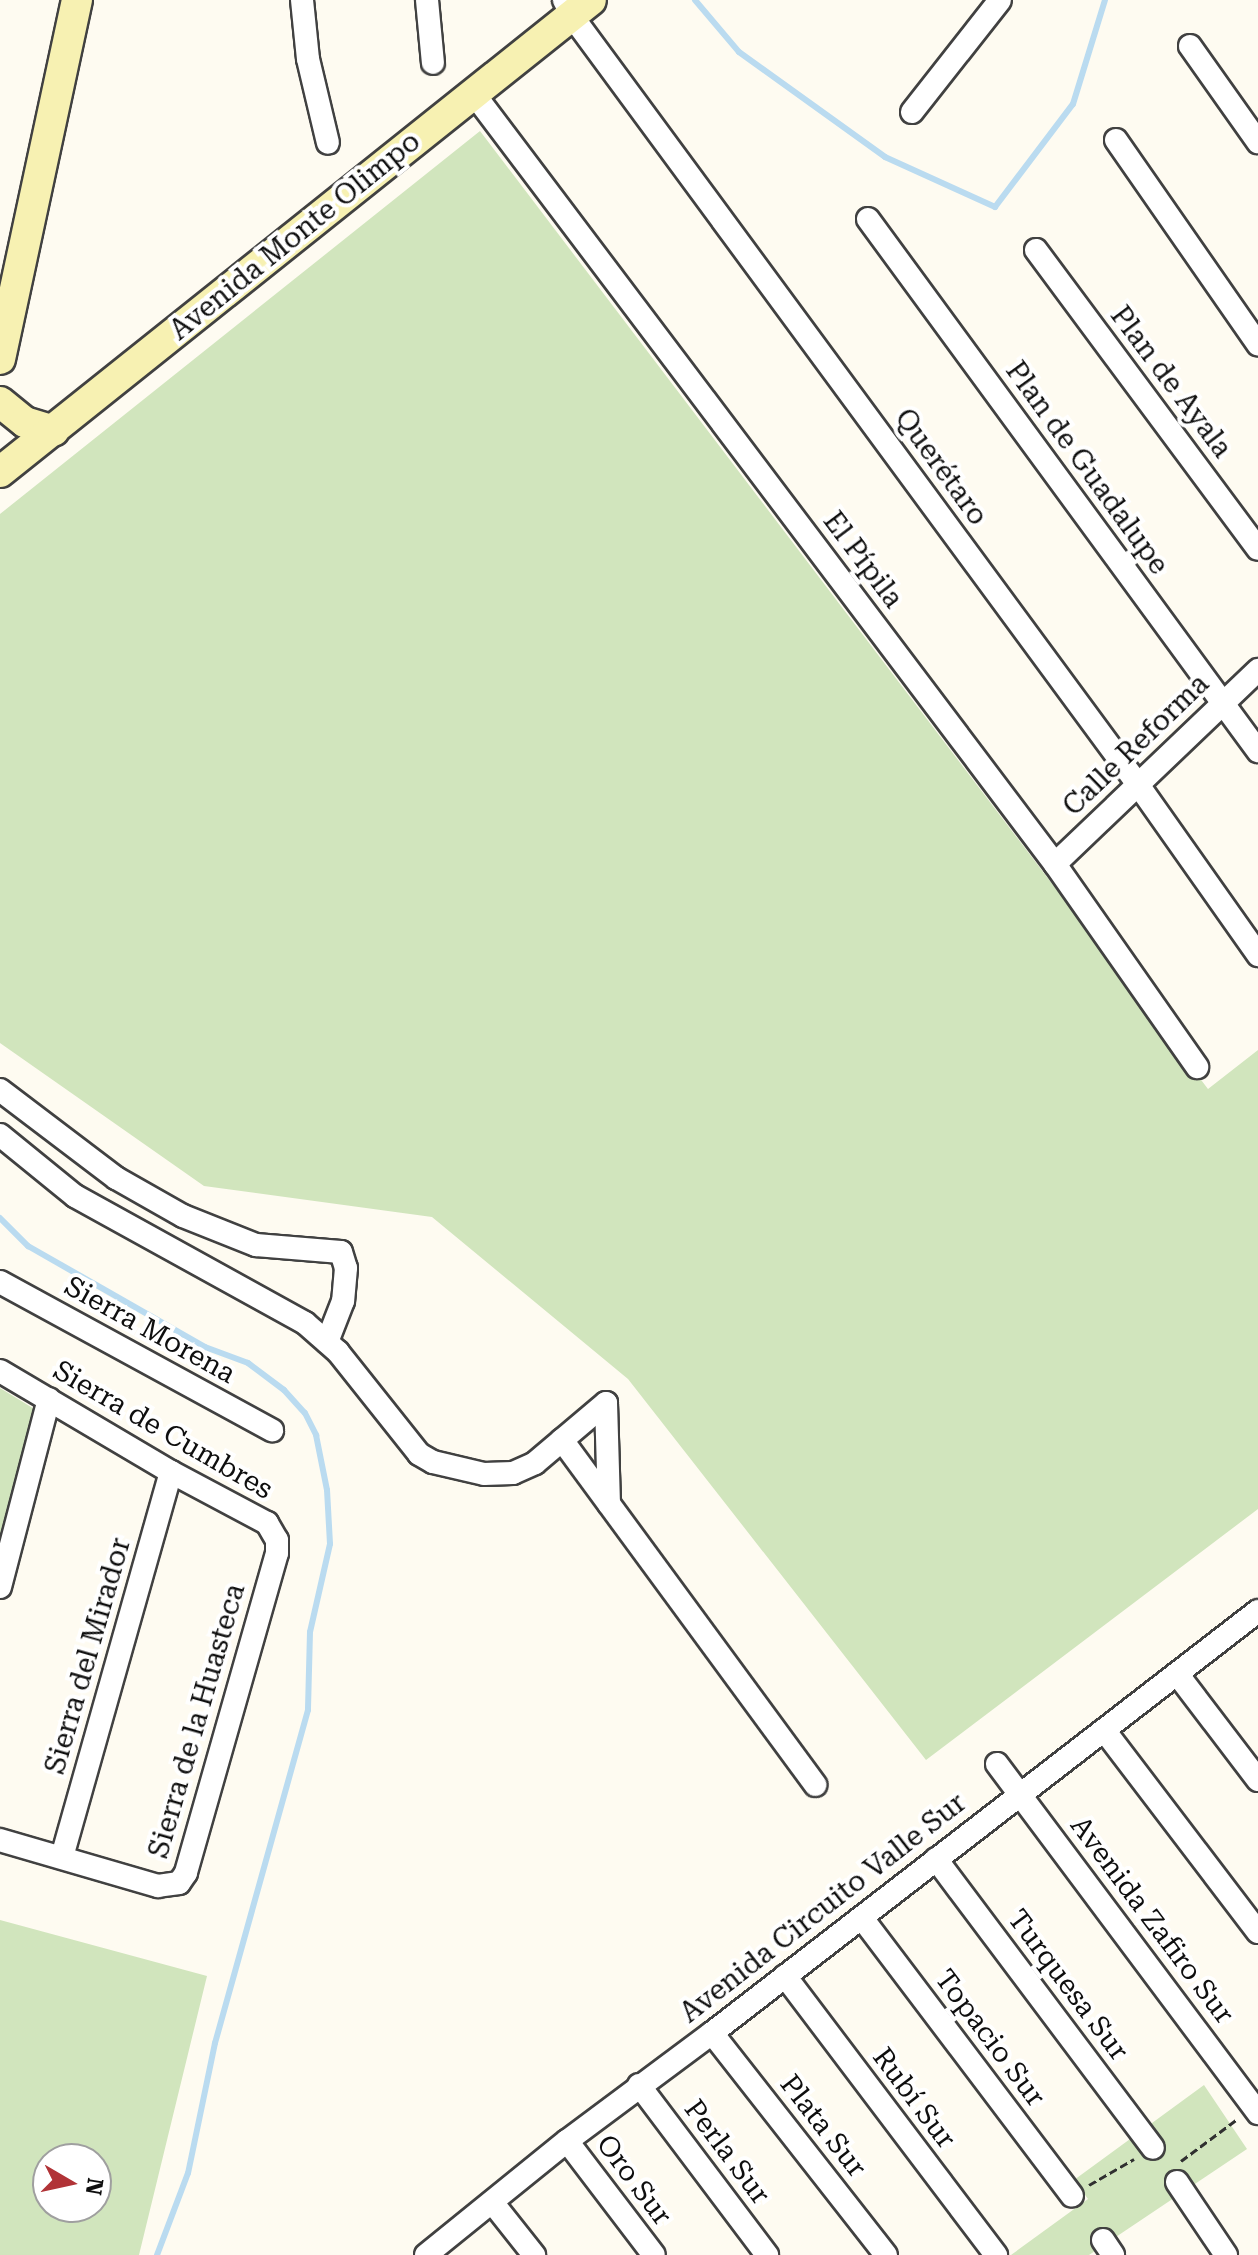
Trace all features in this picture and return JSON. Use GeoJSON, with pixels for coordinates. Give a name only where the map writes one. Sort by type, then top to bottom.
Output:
{"type":"FeatureCollection","features":[{"type":"Feature","properties":{"kind":"street"},"geometry":{"type":"LineString","coordinates":[[0,359],[77,0]]}},
{"type":"Feature","properties":{"kind":"street"},"geometry":{"type":"LineString","coordinates":[[302,0],[308,59],[328,143]]}},
{"type":"Feature","properties":{"kind":"street"},"geometry":{"type":"LineString","coordinates":[[427,0],[433,63]]}},
{"type":"Feature","properties":{"kind":"street"},"geometry":{"type":"LineString","coordinates":[[912,112],[1000,0]]}},
{"type":"Feature","properties":{"kind":"street","name":"Avenida Monte Olimpo"},"geometry":{"type":"LineString","coordinates":[[0,472],[344,194],[474,94],[576,5]]}},
{"type":"Feature","properties":{"kind":"street","name":"Querétaro"},"geometry":{"type":"LineString","coordinates":[[576,5],[1258,955]]}},
{"type":"Feature","properties":{"kind":"street"},"geometry":{"type":"LineString","coordinates":[[1190,46],[1258,142]]}},
{"type":"Feature","properties":{"kind":"street","name":"El Pípila"},"geometry":{"type":"LineString","coordinates":[[474,94],[1055,864],[1197,1067]]}},
{"type":"Feature","properties":{"kind":"street"},"geometry":{"type":"LineString","coordinates":[[1116,140],[1258,344]]}},
{"type":"Feature","properties":{"kind":"street","name":"Plan de Guadalupe"},"geometry":{"type":"LineString","coordinates":[[868,219],[1258,751]]}},
{"type":"Feature","properties":{"kind":"street","name":"Plan de Ayala"},"geometry":{"type":"LineString","coordinates":[[1036,250],[1258,549]]}},
{"type":"Feature","properties":{"kind":"street"},"geometry":{"type":"LineString","coordinates":[[0,402],[25,422],[54,431]]}},
{"type":"Feature","properties":{"kind":"street","name":"Calle Reforma"},"geometry":{"type":"LineString","coordinates":[[1055,864],[1258,670]]}},
{"type":"Feature","properties":{"kind":"street"},"geometry":{"type":"LineString","coordinates":[[0,1090],[116,1178],[183,1216],[256,1245],[341,1252],[346,1268],[343,1301],[327,1342]]}},
{"type":"Feature","properties":{"kind":"street"},"geometry":{"type":"LineString","coordinates":[[0,1135],[75,1196],[305,1323],[327,1342],[419,1454],[433,1462],[484,1474],[513,1473],[535,1463],[606,1403],[609,1504]]}},
{"type":"Feature","properties":{"kind":"street","name":"Sierra Morena"},"geometry":{"type":"LineString","coordinates":[[0,1282],[272,1430]]}},
{"type":"Feature","properties":{"kind":"street","name":"Sierra de Cumbres"},"geometry":{"type":"LineString","coordinates":[[0,1371],[171,1472],[267,1523],[277,1540],[277,1553]]}},
{"type":"Feature","properties":{"kind":"street"},"geometry":{"type":"LineString","coordinates":[[0,1587],[49,1399]]}},
{"type":"Feature","properties":{"kind":"street"},"geometry":{"type":"LineString","coordinates":[[562,1440],[815,1785]]}},
{"type":"Feature","properties":{"kind":"street","name":"Sierra del Mirador"},"geometry":{"type":"LineString","coordinates":[[62,1857],[171,1472]]}},
{"type":"Feature","properties":{"kind":"street","name":"Sierra de la Huasteca"},"geometry":{"type":"LineString","coordinates":[[62,1857],[158,1886],[179,1883],[186,1873],[277,1553]]}},
{"type":"Feature","properties":{"kind":"street","name":"Avenida Circuito Valle Sur"},"geometry":{"type":"LineString","coordinates":[[426,2255],[639,2085],[712,2033],[1104,1730],[1255,1620]]}},
{"type":"Feature","properties":{"kind":"street"},"geometry":{"type":"LineString","coordinates":[[1178,1675],[1258,1780]]}},
{"type":"Feature","properties":{"kind":"street"},"geometry":{"type":"LineString","coordinates":[[1104,1730],[1258,1932]]}},
{"type":"Feature","properties":{"kind":"street","name":"Avenida Zafiro Sur"},"geometry":{"type":"LineString","coordinates":[[997,1764],[1256,2110]]}},
{"type":"Feature","properties":{"kind":"street"},"geometry":{"type":"LineString","coordinates":[[0,1840],[62,1857]]}},
{"type":"Feature","properties":{"kind":"street","name":"Turquesa Sur"},"geometry":{"type":"LineString","coordinates":[[936,1859],[1153,2148]]}},
{"type":"Feature","properties":{"kind":"street","name":"Topacio Sur"},"geometry":{"type":"LineString","coordinates":[[862,1918],[1072,2196]]}},
{"type":"Feature","properties":{"kind":"street","name":"Rubí Sur"},"geometry":{"type":"LineString","coordinates":[[785,1976],[996,2255]]}},
{"type":"Feature","properties":{"kind":"street","name":"Plata Sur"},"geometry":{"type":"LineString","coordinates":[[712,2033],[886,2255]]}},
{"type":"Feature","properties":{"kind":"street","name":"Perla Sur"},"geometry":{"type":"LineString","coordinates":[[639,2085],[767,2255]]}},
{"type":"Feature","properties":{"kind":"street","name":"Oro Sur"},"geometry":{"type":"LineString","coordinates":[[567,2141],[654,2255]]}},
{"type":"Feature","properties":{"kind":"street"},"geometry":{"type":"LineString","coordinates":[[1178,2172],[1226,2255]]}},
{"type":"Feature","properties":{"kind":"street"},"geometry":{"type":"LineString","coordinates":[[492,2202],[534,2255]]}},
{"type":"Feature","properties":{"kind":"path"},"geometry":{"type":"LineString","coordinates":[[1178,2172],[1256,2110]]}},
{"type":"Feature","properties":{"kind":"path"},"geometry":{"type":"LineString","coordinates":[[1072,2196],[1153,2148]]}},
{"type":"Feature","properties":{"kind":"green space"},"geometry":{"type":"Polygon","coordinates":[[[480,131],[1208,1089],[1258,1050],[1258,1509],[926,1760],[628,1379],[432,1217],[204,1186],[0,1043],[0,514],[480,131]]]}},
{"type":"Feature","properties":{"kind":"green space"},"geometry":{"type":"Polygon","coordinates":[[[0,1388],[36,1410],[0,1558],[0,1388]]]}},
{"type":"Feature","properties":{"kind":"green space"},"geometry":{"type":"Polygon","coordinates":[[[0,1920],[207,1976],[139,2255],[0,2255],[0,1920]]]}},
{"type":"Feature","properties":{"kind":"green space"},"geometry":{"type":"Polygon","coordinates":[[[1204,2085],[1247,2149],[1089,2255],[1011,2255],[1088,2199],[1074,2180],[1204,2085]]]}},
{"type":"Feature","properties":{"kind":"waterway"},"geometry":{"type":"LineString","coordinates":[[695,0],[739,52],[885,157],[995,207],[1073,104],[1105,0]]}},
{"type":"Feature","properties":{"kind":"waterway"},"geometry":{"type":"LineString","coordinates":[[0,1218],[28,1246],[205,1347],[248,1363],[284,1390],[305,1413],[316,1435],[327,1490],[330,1544],[310,1632],[308,1710],[215,2043],[188,2173],[157,2255]]}}]}
